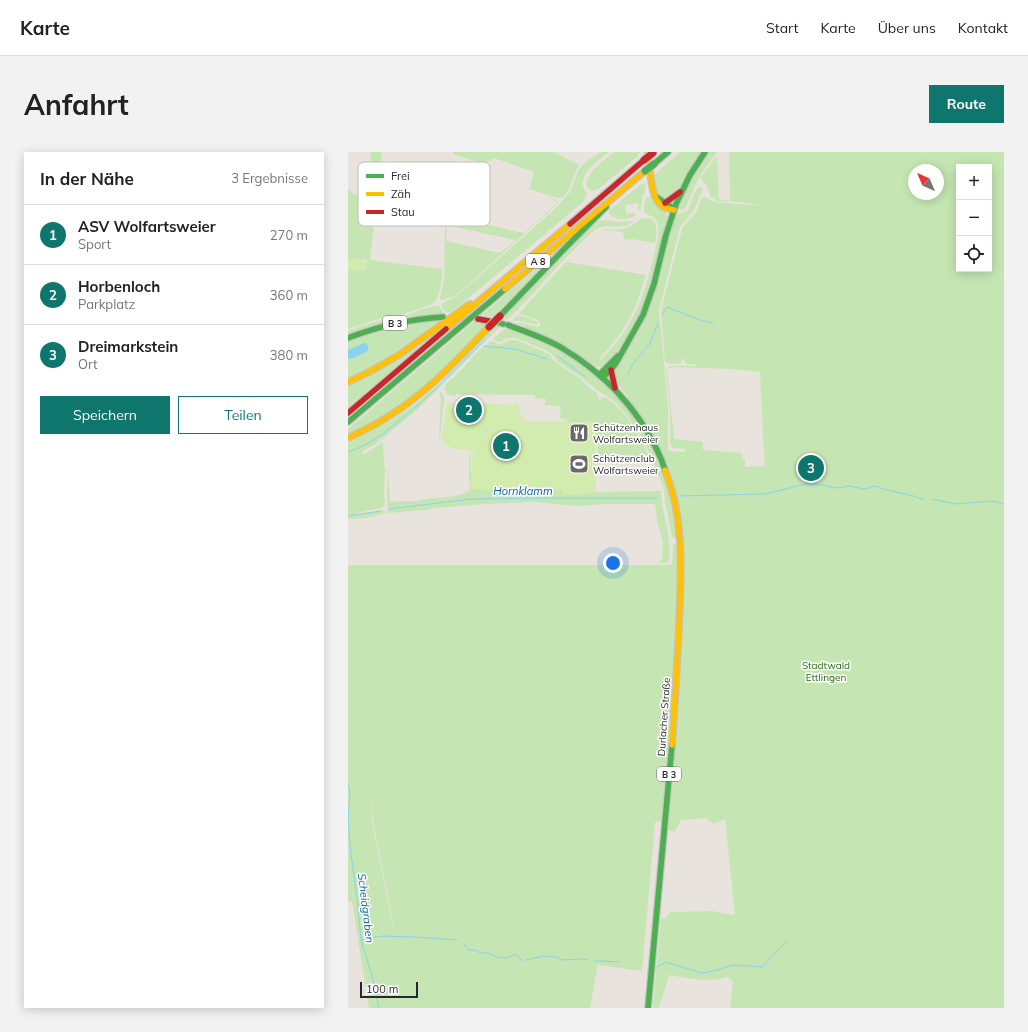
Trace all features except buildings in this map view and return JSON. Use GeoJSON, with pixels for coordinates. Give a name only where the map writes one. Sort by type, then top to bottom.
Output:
{"type":"FeatureCollection","features":[{"type":"Feature","properties":{"kind":"main road","name":"A 8"},"geometry":{"type":"LineString","coordinates":[[348,413],[644,160],[651,152]]}},
{"type":"Feature","properties":{"kind":"main road"},"geometry":{"type":"LineString","coordinates":[[651,152],[652,188],[655,196],[660,205],[668,210],[674,210]]}},
{"type":"Feature","properties":{"kind":"main road","name":"A 8"},"geometry":{"type":"LineString","coordinates":[[348,422],[599,208],[668,152]]}},
{"type":"Feature","properties":{"kind":"main road"},"geometry":{"type":"LineString","coordinates":[[602,376],[611,370],[616,364],[640,321],[650,299],[666,235],[674,210],[682,190],[704,152]]}},
{"type":"Feature","properties":{"kind":"main road"},"geometry":{"type":"LineString","coordinates":[[665,202],[670,200],[682,190]]}},
{"type":"Feature","properties":{"kind":"main road"},"geometry":{"type":"LineString","coordinates":[[655,196],[674,210]]}},
{"type":"Feature","properties":{"kind":"main road","name":"A 8"},"geometry":{"type":"LineString","coordinates":[[349,438],[378,424],[415,399],[444,373],[489,324],[503,322],[574,240],[602,212],[614,197]]}},
{"type":"Feature","properties":{"kind":"main road","name":"A 8"},"geometry":{"type":"LineString","coordinates":[[348,382],[374,370],[399,355],[437,329],[462,309],[486,294]]}},
{"type":"Feature","properties":{"kind":"main road","name":"B 3"},"geometry":{"type":"LineString","coordinates":[[348,338],[388,324],[416,319],[443,317]]}},
{"type":"Feature","properties":{"kind":"main road"},"geometry":{"type":"LineString","coordinates":[[478,319],[489,324]]}},
{"type":"Feature","properties":{"kind":"main road","name":"B 3"},"geometry":{"type":"LineString","coordinates":[[503,322],[557,344],[583,360],[615,388]]}},
{"type":"Feature","properties":{"kind":"main road"},"geometry":{"type":"LineString","coordinates":[[602,376],[610,362],[621,353]]}},
{"type":"Feature","properties":{"kind":"main road"},"geometry":{"type":"LineString","coordinates":[[611,370],[615,388]]}},
{"type":"Feature","properties":{"kind":"main road","name":"Durlacher Straße"},"geometry":{"type":"LineString","coordinates":[[615,388],[630,405],[648,432],[663,464],[674,500],[679,526],[680,564],[677,690],[648,1008]]}},
{"type":"Feature","properties":{"kind":"green space"},"geometry":{"type":"Polygon","coordinates":[[[371,152],[382,152],[381,162],[370,162],[371,152]]]}},
{"type":"Feature","properties":{"kind":"green space"},"geometry":{"type":"Polygon","coordinates":[[[453,152],[553,152],[579,165],[566,193],[563,197],[558,198],[529,189],[534,172],[494,158],[487,162],[478,162],[453,154],[453,152]]]}},
{"type":"Feature","properties":{"kind":"green space"},"geometry":{"type":"Polygon","coordinates":[[[601,152],[609,152],[588,171],[585,176],[583,186],[587,195],[584,201],[458,307],[449,313],[444,311],[441,304],[460,293],[554,210],[570,192],[579,169],[587,161],[601,152]]]}},
{"type":"Feature","properties":{"kind":"green space"},"geometry":{"type":"Polygon","coordinates":[[[615,152],[641,152],[597,190],[590,190],[587,183],[591,173],[615,152]]]}},
{"type":"Feature","properties":{"kind":"green space"},"geometry":{"type":"Polygon","coordinates":[[[680,152],[701,152],[672,198],[664,200],[655,190],[653,176],[680,152]]]}},
{"type":"Feature","properties":{"kind":"green space"},"geometry":{"type":"Polygon","coordinates":[[[707,152],[717,152],[699,178],[686,206],[681,211],[678,207],[684,192],[707,152]]]}},
{"type":"Feature","properties":{"kind":"green space","name":"Stadtwald Ettlingen"},"geometry":{"type":"Polygon","coordinates":[[[729,152],[1004,152],[1004,1008],[730,1008],[733,981],[727,977],[705,980],[669,975],[659,1008],[653,1007],[661,918],[666,918],[670,912],[711,911],[735,915],[725,819],[713,824],[706,818],[681,820],[675,832],[668,830],[669,821],[655,822],[642,971],[598,965],[590,1008],[369,1008],[358,940],[360,939],[358,939],[352,901],[348,902],[348,565],[672,565],[673,544],[677,544],[682,549],[680,518],[674,490],[629,399],[615,379],[614,372],[648,307],[675,216],[688,210],[696,191],[702,187],[703,189],[694,210],[680,227],[659,310],[668,407],[668,450],[685,452],[685,449],[673,448],[670,444],[670,409],[666,369],[669,366],[697,365],[686,364],[683,358],[681,363],[671,364],[665,362],[661,310],[682,229],[695,214],[702,198],[705,197],[714,202],[768,206],[718,201],[711,197],[706,185],[701,179],[717,156],[719,199],[730,201],[729,152]],[[674,367],[667,369],[674,438],[703,442],[703,450],[741,453],[742,459],[745,459],[745,467],[765,466],[760,372],[731,369],[674,367]],[[372,788],[372,821],[391,917],[393,935],[392,917],[373,821],[372,788]]]}},
{"type":"Feature","properties":{"kind":"green space"},"geometry":{"type":"Polygon","coordinates":[[[646,182],[640,211],[638,209],[638,203],[625,205],[626,214],[635,213],[636,215],[622,219],[612,216],[609,213],[610,210],[641,184],[642,185],[646,182]]]}},
{"type":"Feature","properties":{"kind":"green space"},"geometry":{"type":"Polygon","coordinates":[[[348,189],[358,197],[358,226],[374,226],[370,260],[442,269],[439,292],[432,304],[404,314],[375,320],[348,329],[348,269],[366,271],[367,260],[348,259],[348,189]]]}},
{"type":"Feature","properties":{"kind":"green space"},"geometry":{"type":"Polygon","coordinates":[[[546,196],[555,199],[558,202],[556,205],[463,289],[454,296],[442,300],[440,297],[444,280],[445,226],[447,226],[446,241],[500,253],[516,240],[452,226],[490,225],[524,233],[556,204],[556,201],[546,196]]]}},
{"type":"Feature","properties":{"kind":"green space"},"geometry":{"type":"Polygon","coordinates":[[[648,196],[666,212],[668,218],[653,284],[642,314],[625,342],[604,366],[596,366],[561,343],[524,327],[524,325],[512,323],[521,323],[537,327],[540,326],[538,320],[519,314],[566,262],[646,275],[632,314],[619,335],[599,359],[601,360],[620,338],[632,319],[641,299],[648,277],[657,243],[658,226],[653,217],[644,212],[645,201],[648,196]]]}},
{"type":"Feature","properties":{"kind":"green space"},"geometry":{"type":"Polygon","coordinates":[[[644,218],[651,219],[655,223],[655,243],[624,239],[623,232],[601,230],[624,229],[644,218]]]}},
{"type":"Feature","properties":{"kind":"green space"},"geometry":{"type":"Polygon","coordinates":[[[602,220],[619,222],[634,221],[625,226],[606,226],[596,229],[584,239],[507,320],[504,319],[506,317],[505,316],[593,225],[602,220]]]}},
{"type":"Feature","properties":{"kind":"green space"},"geometry":{"type":"Polygon","coordinates":[[[557,251],[493,317],[482,315],[557,251]]]}},
{"type":"Feature","properties":{"kind":"green space"},"geometry":{"type":"Polygon","coordinates":[[[348,259],[367,261],[366,271],[348,269],[348,259]]]}},
{"type":"Feature","properties":{"kind":"green space"},"geometry":{"type":"Polygon","coordinates":[[[438,305],[446,314],[410,317],[391,321],[348,336],[348,331],[363,325],[405,316],[422,309],[438,305]]]}},
{"type":"Feature","properties":{"kind":"green space"},"geometry":{"type":"Polygon","coordinates":[[[517,316],[525,317],[537,322],[538,324],[512,321],[517,316]]]}},
{"type":"Feature","properties":{"kind":"green space"},"geometry":{"type":"Polygon","coordinates":[[[439,320],[418,337],[395,352],[348,378],[348,341],[384,328],[421,321],[439,320]]]}},
{"type":"Feature","properties":{"kind":"green space"},"geometry":{"type":"Polygon","coordinates":[[[475,321],[487,324],[446,367],[410,399],[376,421],[348,434],[348,429],[475,321]]]}},
{"type":"Feature","properties":{"kind":"green space"},"geometry":{"type":"Polygon","coordinates":[[[497,325],[501,326],[419,408],[374,445],[364,450],[363,455],[383,442],[385,502],[382,508],[355,513],[383,510],[385,513],[366,518],[348,519],[348,443],[390,421],[415,404],[439,384],[497,325]]]}},
{"type":"Feature","properties":{"kind":"green space"},"geometry":{"type":"Polygon","coordinates":[[[507,327],[545,342],[571,356],[593,373],[619,397],[639,421],[659,460],[670,491],[677,536],[674,538],[672,536],[664,489],[644,441],[619,406],[613,400],[557,361],[553,355],[546,350],[516,338],[507,338],[500,342],[495,341],[494,338],[507,327]]]}},
{"type":"Feature","properties":{"kind":"green space"},"geometry":{"type":"Polygon","coordinates":[[[509,340],[519,341],[549,354],[555,362],[578,377],[596,393],[600,401],[601,398],[605,397],[612,402],[619,408],[632,425],[650,459],[598,463],[598,438],[596,438],[596,429],[569,423],[560,418],[560,406],[545,405],[545,398],[535,399],[535,395],[456,394],[456,396],[447,394],[445,390],[446,384],[479,350],[491,341],[500,345],[509,340]]]}},
{"type":"Feature","properties":{"kind":"green space"},"geometry":{"type":"Polygon","coordinates":[[[418,346],[418,348],[348,407],[348,385],[418,346]]]}},
{"type":"Feature","properties":{"kind":"green space"},"geometry":{"type":"Polygon","coordinates":[[[439,392],[442,393],[444,397],[440,438],[441,398],[439,392]]]}},
{"type":"Feature","properties":{"kind":"green space"},"geometry":{"type":"Polygon","coordinates":[[[476,401],[477,403],[514,405],[514,402],[517,403],[521,417],[526,421],[596,422],[596,493],[564,495],[561,490],[513,491],[471,489],[473,450],[450,448],[450,446],[443,443],[442,439],[447,402],[457,405],[461,412],[464,413],[464,418],[473,417],[473,403],[476,401]]]}},
{"type":"Feature","properties":{"kind":"green space"},"geometry":{"type":"Polygon","coordinates":[[[470,449],[472,474],[471,489],[501,490],[596,475],[596,492],[661,491],[669,543],[669,561],[666,563],[657,563],[662,559],[663,542],[658,525],[655,504],[606,504],[578,506],[531,502],[485,504],[388,513],[388,468],[390,502],[417,501],[456,496],[469,491],[470,489],[470,449]]]}},
{"type":"Feature","properties":{"kind":"water"},"geometry":{"type":"Polygon","coordinates":[[[365,343],[368,346],[368,351],[351,359],[348,358],[348,350],[365,343]]]}},
{"type":"Feature","properties":{"kind":"waterway"},"geometry":{"type":"LineString","coordinates":[[662,315],[667,307],[700,320],[713,323]]}},
{"type":"Feature","properties":{"kind":"waterway"},"geometry":{"type":"LineString","coordinates":[[628,374],[633,364],[650,343],[658,323]]}},
{"type":"Feature","properties":{"kind":"waterway"},"geometry":{"type":"LineString","coordinates":[[348,452],[376,439],[388,430],[433,391],[485,340]]}},
{"type":"Feature","properties":{"kind":"waterway"},"geometry":{"type":"LineString","coordinates":[[484,346],[515,349],[547,359]]}},
{"type":"Feature","properties":{"kind":"waterway"},"geometry":{"type":"LineString","coordinates":[[557,356],[586,377]]}},
{"type":"Feature","properties":{"kind":"waterway","name":"Hornklamm"},"geometry":{"type":"LineString","coordinates":[[680,496],[765,494],[806,484],[836,488],[850,486],[863,489],[875,486],[923,499]]}},
{"type":"Feature","properties":{"kind":"waterway","name":"Hornklamm"},"geometry":{"type":"LineString","coordinates":[[389,509],[471,499],[658,498]]}},
{"type":"Feature","properties":{"kind":"waterway","name":"Hornklamm"},"geometry":{"type":"LineString","coordinates":[[932,499],[956,504],[993,501],[1004,504]]}},
{"type":"Feature","properties":{"kind":"waterway","name":"Hornklamm"},"geometry":{"type":"LineString","coordinates":[[348,516],[381,511]]}},
{"type":"Feature","properties":{"kind":"waterway","name":"Scheidgraben"},"geometry":{"type":"LineString","coordinates":[[348,784],[350,793],[348,821],[361,940],[372,976],[379,1008]]}},
{"type":"Feature","properties":{"kind":"waterway"},"geometry":{"type":"LineString","coordinates":[[362,940],[382,936],[456,940]]}},
{"type":"Feature","properties":{"kind":"waterway"},"geometry":{"type":"LineString","coordinates":[[657,967],[666,962],[701,973],[734,965],[762,967],[787,941]]}},
{"type":"Feature","properties":{"kind":"waterway"},"geometry":{"type":"LineString","coordinates":[[463,943],[468,950],[475,950],[480,953],[488,953],[496,957],[507,958],[515,954],[523,961]]}},
{"type":"Feature","properties":{"kind":"waterway"},"geometry":{"type":"LineString","coordinates":[[526,960],[543,956],[555,957],[563,960],[588,960]]}},
{"type":"Feature","properties":{"kind":"waterway"},"geometry":{"type":"LineString","coordinates":[[595,961],[619,962]]}},
{"type":"Feature","properties":{"kind":"traffic: fast"},"geometry":{"type":"LineString","coordinates":[[654,164],[668,152]]}},
{"type":"Feature","properties":{"kind":"traffic: fast"},"geometry":{"type":"LineString","coordinates":[[603,377],[616,363],[643,315],[654,284],[666,235],[676,204],[690,175],[705,152]]}},
{"type":"Feature","properties":{"kind":"traffic: fast"},"geometry":{"type":"LineString","coordinates":[[645,171],[654,164]]}},
{"type":"Feature","properties":{"kind":"traffic: fast"},"geometry":{"type":"LineString","coordinates":[[655,196],[674,210]]}},
{"type":"Feature","properties":{"kind":"traffic: fast"},"geometry":{"type":"LineString","coordinates":[[500,316],[606,207]]}},
{"type":"Feature","properties":{"kind":"traffic: fast"},"geometry":{"type":"LineString","coordinates":[[348,422],[505,289]]}},
{"type":"Feature","properties":{"kind":"traffic: fast"},"geometry":{"type":"LineString","coordinates":[[348,338],[395,324],[419,319],[443,317]]}},
{"type":"Feature","properties":{"kind":"traffic: fast"},"geometry":{"type":"LineString","coordinates":[[508,325],[556,344],[591,368],[604,379],[629,405],[639,419],[649,434],[665,470]]}},
{"type":"Feature","properties":{"kind":"traffic: fast"},"geometry":{"type":"LineString","coordinates":[[600,374],[618,356]]}},
{"type":"Feature","properties":{"kind":"traffic: fast"},"geometry":{"type":"LineString","coordinates":[[648,1008],[672,745]]}},
{"type":"Feature","properties":{"kind":"traffic: slow"},"geometry":{"type":"LineString","coordinates":[[648,152],[651,181],[655,196],[662,206],[674,210]]}},
{"type":"Feature","properties":{"kind":"traffic: slow"},"geometry":{"type":"LineString","coordinates":[[505,289],[645,171]]}},
{"type":"Feature","properties":{"kind":"traffic: slow"},"geometry":{"type":"LineString","coordinates":[[446,329],[570,224]]}},
{"type":"Feature","properties":{"kind":"traffic: slow"},"geometry":{"type":"LineString","coordinates":[[348,382],[399,355],[470,304]]}},
{"type":"Feature","properties":{"kind":"traffic: slow"},"geometry":{"type":"LineString","coordinates":[[348,438],[384,419],[416,397],[442,375],[489,327]]}},
{"type":"Feature","properties":{"kind":"traffic: slow"},"geometry":{"type":"LineString","coordinates":[[665,470],[676,508],[679,527],[681,567],[672,745]]}},
{"type":"Feature","properties":{"kind":"traffic: jam"},"geometry":{"type":"LineString","coordinates":[[644,160],[653,153]]}},
{"type":"Feature","properties":{"kind":"traffic: jam"},"geometry":{"type":"LineString","coordinates":[[570,224],[644,160]]}},
{"type":"Feature","properties":{"kind":"traffic: jam"},"geometry":{"type":"LineString","coordinates":[[665,203],[680,192]]}},
{"type":"Feature","properties":{"kind":"traffic: jam"},"geometry":{"type":"LineString","coordinates":[[489,327],[500,316]]}},
{"type":"Feature","properties":{"kind":"traffic: jam"},"geometry":{"type":"LineString","coordinates":[[478,319],[489,321]]}},
{"type":"Feature","properties":{"kind":"traffic: jam"},"geometry":{"type":"LineString","coordinates":[[348,413],[446,329]]}},
{"type":"Feature","properties":{"kind":"traffic: jam"},"geometry":{"type":"LineString","coordinates":[[611,370],[615,388]]}},
{"type":"Feature","properties":{"kind":"place","name":"Horbenloch"},"geometry":{"type":"Point","coordinates":[469,410]}},
{"type":"Feature","properties":{"kind":"place","name":"Schützenhaus Wolfartsweier"},"geometry":{"type":"Point","coordinates":[579,433]}},
{"type":"Feature","properties":{"kind":"place","name":"ASV Wolfartsweier"},"geometry":{"type":"Point","coordinates":[506,446]}},
{"type":"Feature","properties":{"kind":"place","name":"Schützenclub Wolfartsweier"},"geometry":{"type":"Point","coordinates":[579,464]}},
{"type":"Feature","properties":{"kind":"place","name":"Dreimarkstein"},"geometry":{"type":"Point","coordinates":[811,468]}}]}
